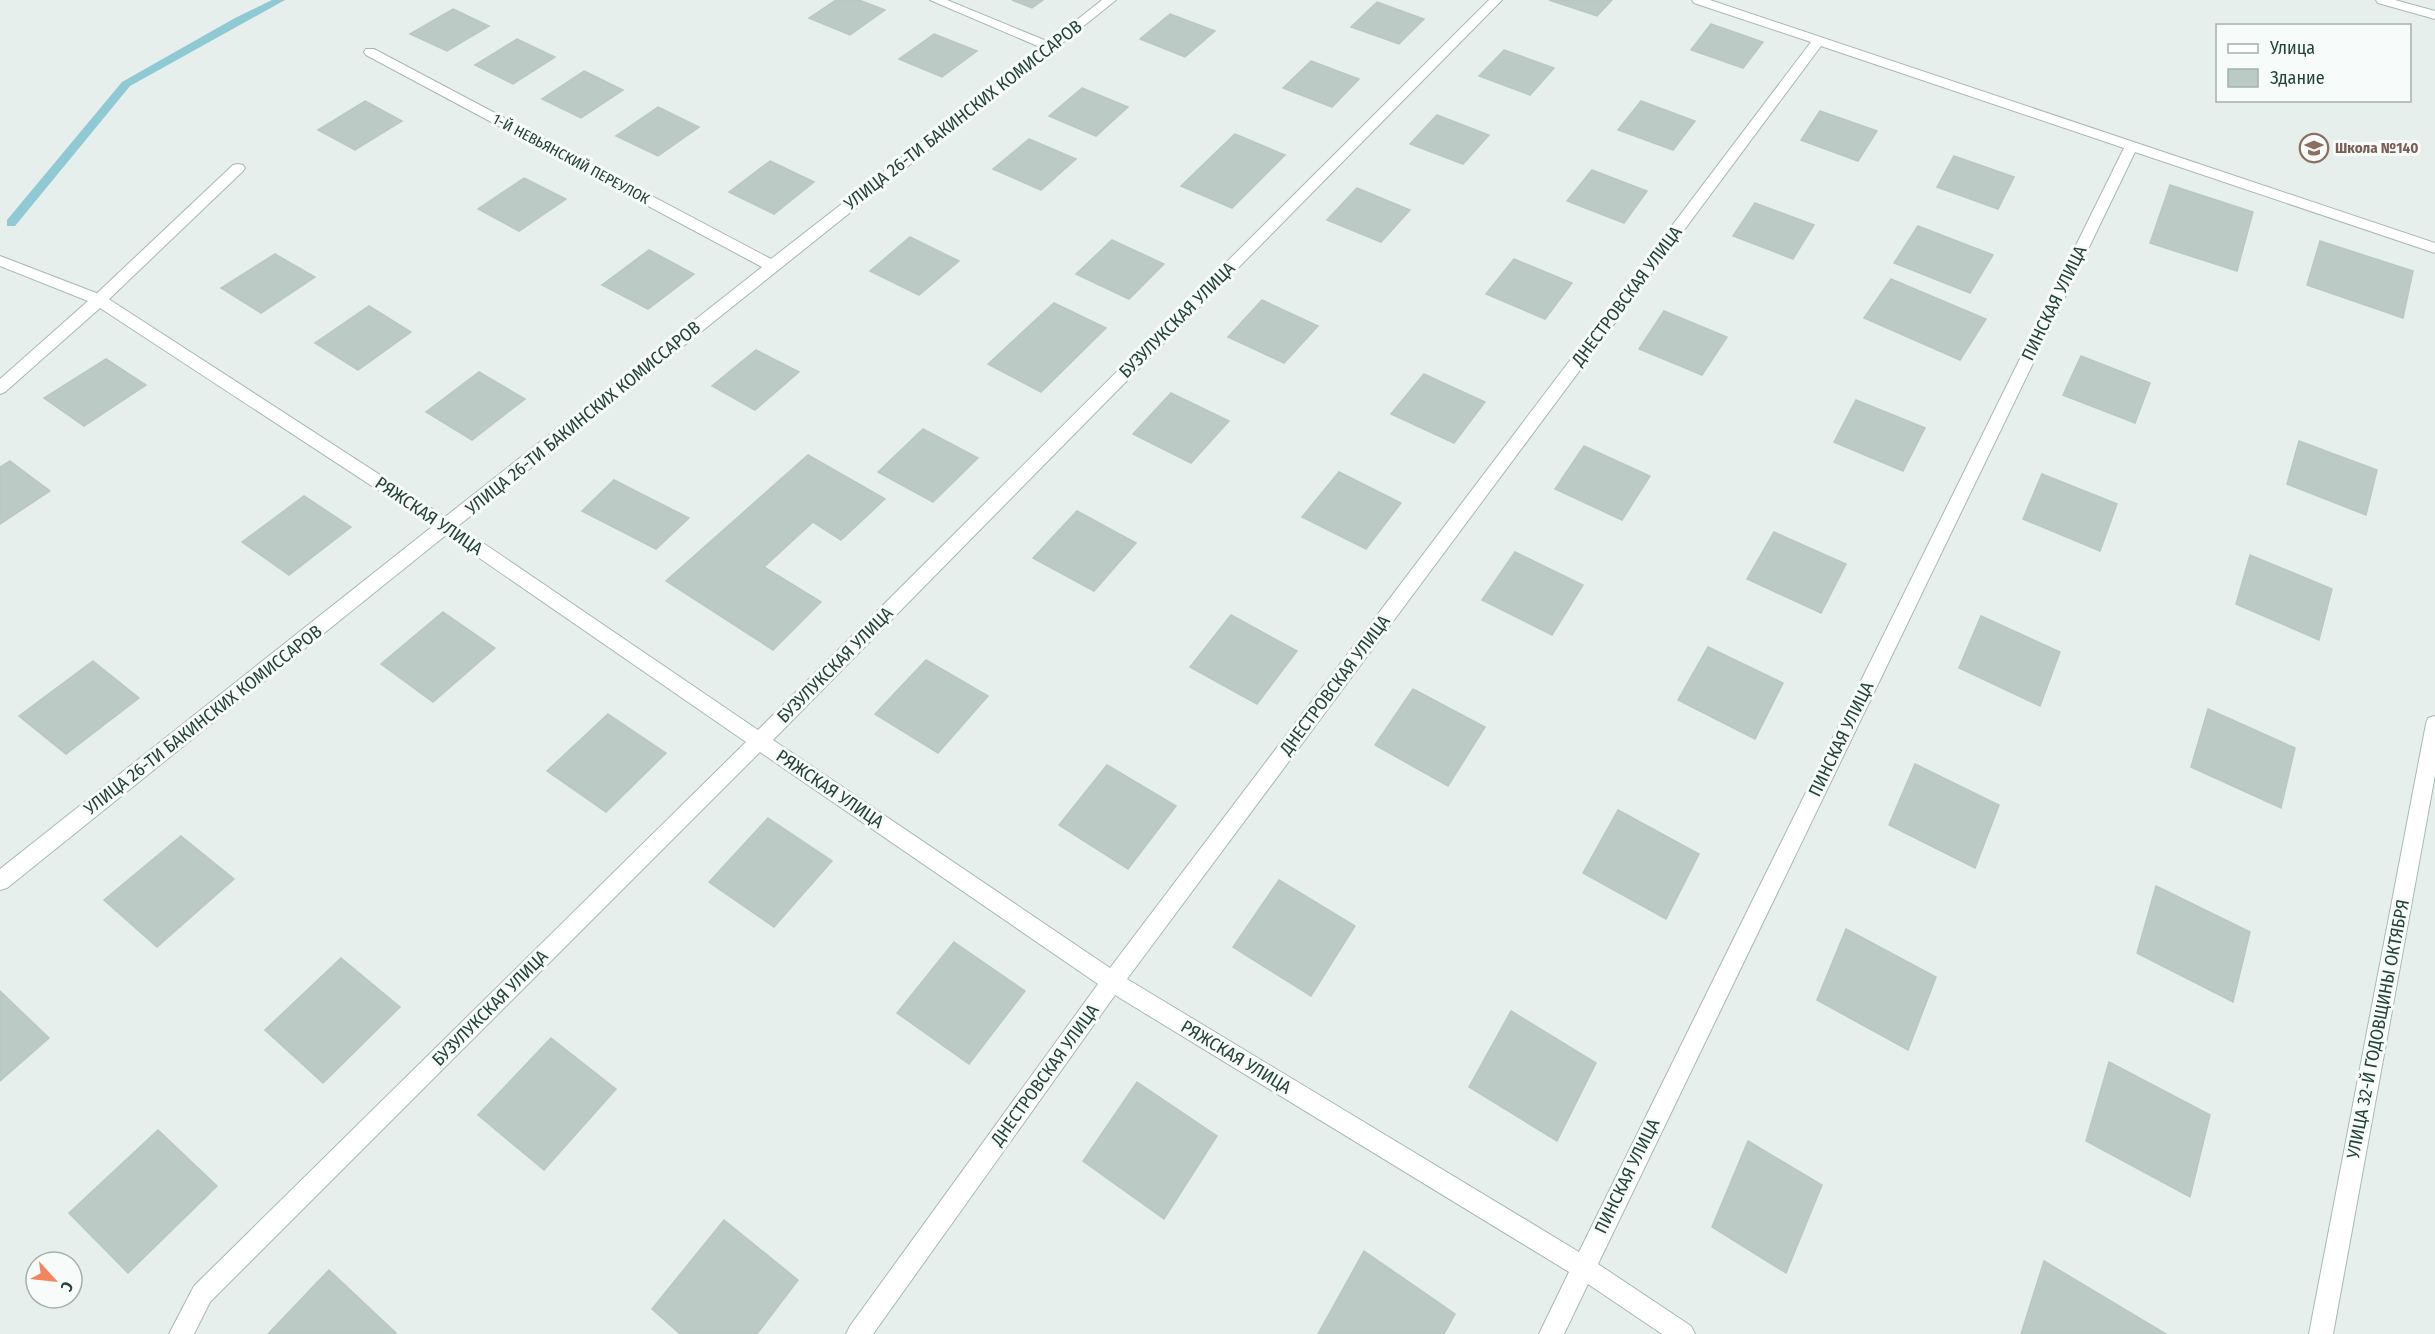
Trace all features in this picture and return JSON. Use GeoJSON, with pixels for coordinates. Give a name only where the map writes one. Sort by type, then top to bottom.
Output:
{"type":"FeatureCollection","features":[{"type":"Feature","properties":{"kind":"street"},"geometry":{"type":"LineString","coordinates":[[936,0],[1051,47]]}},
{"type":"Feature","properties":{"kind":"street","name":"УЛИЦА 26-ТИ БАКИНСКИХ КОМИССАРОВ"},"geometry":{"type":"LineString","coordinates":[[0,881],[1110,0]]}},
{"type":"Feature","properties":{"kind":"street","name":"БУЗУЛУКСКАЯ УЛИЦА"},"geometry":{"type":"LineString","coordinates":[[181,1334],[202,1294],[759,741],[1496,0]]}},
{"type":"Feature","properties":{"kind":"street"},"geometry":{"type":"LineString","coordinates":[[1698,0],[2435,248]]}},
{"type":"Feature","properties":{"kind":"street"},"geometry":{"type":"LineString","coordinates":[[2382,0],[2435,15]]}},
{"type":"Feature","properties":{"kind":"street","name":"ДНЕСТРОВСКАЯ УЛИЦА"},"geometry":{"type":"LineString","coordinates":[[858,1334],[1112,982],[1819,40]]}},
{"type":"Feature","properties":{"kind":"street","name":"1-Й НЕВЬЯНСКИЙ ПЕРЕУЛОК"},"geometry":{"type":"LineString","coordinates":[[370,52],[772,266]]}},
{"type":"Feature","properties":{"kind":"street","name":"ПИНСКАЯ УЛИЦА"},"geometry":{"type":"LineString","coordinates":[[1551,1334],[2132,145]]}},
{"type":"Feature","properties":{"kind":"street"},"geometry":{"type":"LineString","coordinates":[[0,388],[99,300],[238,168]]}},
{"type":"Feature","properties":{"kind":"street","name":"РЯЖСКАЯ УЛИЦА"},"geometry":{"type":"LineString","coordinates":[[0,261],[99,300],[447,527],[1112,982],[1582,1267],[1683,1334]]}},
{"type":"Feature","properties":{"kind":"street","name":"УЛИЦА 32-Й ГОДОВЩИНЫ ОКТЯБРЯ"},"geometry":{"type":"LineString","coordinates":[[2320,1334],[2435,724]]}},
{"type":"Feature","properties":{"kind":"building"},"geometry":{"type":"Polygon","coordinates":[[[836,0],[859,0],[885,10],[850,35],[809,18],[836,0]]]}},
{"type":"Feature","properties":{"kind":"building"},"geometry":{"type":"Polygon","coordinates":[[[1012,0],[1043,0],[1032,8],[1012,0]]]}},
{"type":"Feature","properties":{"kind":"building"},"geometry":{"type":"Polygon","coordinates":[[[1549,0],[1612,0],[1597,16],[1549,0]]]}},
{"type":"Feature","properties":{"kind":"building"},"geometry":{"type":"Polygon","coordinates":[[[1377,2],[1424,19],[1399,44],[1351,27],[1377,2]]]}},
{"type":"Feature","properties":{"kind":"building"},"geometry":{"type":"Polygon","coordinates":[[[453,9],[489,26],[447,51],[410,34],[453,9]]]}},
{"type":"Feature","properties":{"kind":"building"},"geometry":{"type":"Polygon","coordinates":[[[1170,14],[1215,31],[1185,57],[1140,39],[1170,14]]]}},
{"type":"Feature","properties":{"kind":"building"},"geometry":{"type":"Polygon","coordinates":[[[1711,24],[1763,42],[1743,68],[1691,50],[1711,24]]]}},
{"type":"Feature","properties":{"kind":"building"},"geometry":{"type":"Polygon","coordinates":[[[934,34],[977,51],[942,77],[899,59],[934,34]]]}},
{"type":"Feature","properties":{"kind":"building"},"geometry":{"type":"Polygon","coordinates":[[[517,39],[555,57],[513,84],[475,65],[517,39]]]}},
{"type":"Feature","properties":{"kind":"building"},"geometry":{"type":"Polygon","coordinates":[[[1504,50],[1554,68],[1530,95],[1479,76],[1504,50]]]}},
{"type":"Feature","properties":{"kind":"building"},"geometry":{"type":"Polygon","coordinates":[[[1311,61],[1359,79],[1332,107],[1283,88],[1311,61]]]}},
{"type":"Feature","properties":{"kind":"building"},"geometry":{"type":"Polygon","coordinates":[[[584,71],[623,90],[581,118],[542,99],[584,71]]]}},
{"type":"Feature","properties":{"kind":"building"},"geometry":{"type":"Polygon","coordinates":[[[1082,88],[1128,107],[1096,136],[1049,116],[1082,88]]]}},
{"type":"Feature","properties":{"kind":"building"},"geometry":{"type":"Polygon","coordinates":[[[365,101],[402,121],[355,150],[318,130],[365,101]]]}},
{"type":"Feature","properties":{"kind":"building"},"geometry":{"type":"Polygon","coordinates":[[[1641,101],[1695,121],[1673,150],[1618,130],[1641,101]]]}},
{"type":"Feature","properties":{"kind":"building"},"geometry":{"type":"Polygon","coordinates":[[[658,107],[699,127],[658,156],[616,136],[658,107]]]}},
{"type":"Feature","properties":{"kind":"building"},"geometry":{"type":"Polygon","coordinates":[[[1820,111],[1877,131],[1858,161],[1801,140],[1820,111]]]}},
{"type":"Feature","properties":{"kind":"building"},"geometry":{"type":"Polygon","coordinates":[[[1437,115],[1489,135],[1463,164],[1410,144],[1437,115]]]}},
{"type":"Feature","properties":{"kind":"building"},"geometry":{"type":"Polygon","coordinates":[[[1235,134],[1285,155],[1232,208],[1181,186],[1235,134]]]}},
{"type":"Feature","properties":{"kind":"building"},"geometry":{"type":"Polygon","coordinates":[[[1029,139],[1076,159],[1041,190],[993,169],[1029,139]]]}},
{"type":"Feature","properties":{"kind":"building"},"geometry":{"type":"Polygon","coordinates":[[[1954,156],[2014,177],[1998,209],[1937,187],[1954,156]]]}},
{"type":"Feature","properties":{"kind":"building"},"geometry":{"type":"Polygon","coordinates":[[[770,161],[814,182],[774,214],[729,192],[770,161]]]}},
{"type":"Feature","properties":{"kind":"building"},"geometry":{"type":"Polygon","coordinates":[[[1592,170],[1647,191],[1624,223],[1567,201],[1592,170]]]}},
{"type":"Feature","properties":{"kind":"building"},"geometry":{"type":"Polygon","coordinates":[[[524,178],[566,199],[519,231],[478,209],[524,178]]]}},
{"type":"Feature","properties":{"kind":"building"},"geometry":{"type":"Polygon","coordinates":[[[2170,185],[2253,212],[2237,271],[2150,243],[2170,185]]]}},
{"type":"Feature","properties":{"kind":"building"},"geometry":{"type":"Polygon","coordinates":[[[1357,188],[1410,210],[1381,242],[1327,220],[1357,188]]]}},
{"type":"Feature","properties":{"kind":"building"},"geometry":{"type":"Polygon","coordinates":[[[1755,203],[1814,225],[1793,259],[1733,236],[1755,203]]]}},
{"type":"Feature","properties":{"kind":"building"},"geometry":{"type":"Polygon","coordinates":[[[1918,226],[1993,255],[1970,293],[1894,263],[1918,226]]]}},
{"type":"Feature","properties":{"kind":"building"},"geometry":{"type":"Polygon","coordinates":[[[910,237],[959,261],[919,295],[870,271],[910,237]]]}},
{"type":"Feature","properties":{"kind":"building"},"geometry":{"type":"Polygon","coordinates":[[[1112,240],[1164,264],[1129,299],[1076,274],[1112,240]]]}},
{"type":"Feature","properties":{"kind":"building"},"geometry":{"type":"Polygon","coordinates":[[[2320,241],[2413,271],[2403,318],[2307,285],[2320,241]]]}},
{"type":"Feature","properties":{"kind":"building"},"geometry":{"type":"Polygon","coordinates":[[[649,250],[694,274],[648,309],[602,285],[649,250]]]}},
{"type":"Feature","properties":{"kind":"building"},"geometry":{"type":"Polygon","coordinates":[[[275,254],[315,277],[261,313],[221,288],[275,254]]]}},
{"type":"Feature","properties":{"kind":"building"},"geometry":{"type":"Polygon","coordinates":[[[1514,259],[1572,283],[1545,319],[1486,294],[1514,259]]]}},
{"type":"Feature","properties":{"kind":"building"},"geometry":{"type":"Polygon","coordinates":[[[1891,279],[1986,319],[1960,360],[1864,318],[1891,279]]]}},
{"type":"Feature","properties":{"kind":"building"},"geometry":{"type":"Polygon","coordinates":[[[1262,300],[1318,326],[1284,363],[1228,337],[1262,300]]]}},
{"type":"Feature","properties":{"kind":"building"},"geometry":{"type":"Polygon","coordinates":[[[1054,303],[1106,328],[1041,392],[988,364],[1054,303]]]}},
{"type":"Feature","properties":{"kind":"building"},"geometry":{"type":"Polygon","coordinates":[[[369,306],[411,332],[358,370],[315,343],[369,306]]]}},
{"type":"Feature","properties":{"kind":"building"},"geometry":{"type":"Polygon","coordinates":[[[1664,311],[1727,337],[1702,375],[1639,349],[1664,311]]]}},
{"type":"Feature","properties":{"kind":"building"},"geometry":{"type":"Polygon","coordinates":[[[756,350],[799,372],[755,410],[712,386],[756,350]]]}},
{"type":"Feature","properties":{"kind":"building"},"geometry":{"type":"Polygon","coordinates":[[[2081,356],[2150,383],[2135,423],[2063,395],[2081,356]]]}},
{"type":"Feature","properties":{"kind":"building"},"geometry":{"type":"Polygon","coordinates":[[[106,359],[146,385],[84,426],[44,398],[106,359]]]}},
{"type":"Feature","properties":{"kind":"building"},"geometry":{"type":"Polygon","coordinates":[[[479,372],[525,399],[472,440],[426,412],[479,372]]]}},
{"type":"Feature","properties":{"kind":"building"},"geometry":{"type":"Polygon","coordinates":[[[1424,374],[1485,402],[1454,443],[1391,414],[1424,374]]]}},
{"type":"Feature","properties":{"kind":"building"},"geometry":{"type":"Polygon","coordinates":[[[1171,393],[1229,421],[1191,463],[1133,434],[1171,393]]]}},
{"type":"Feature","properties":{"kind":"building"},"geometry":{"type":"Polygon","coordinates":[[[1856,400],[1925,428],[1903,471],[1834,442],[1856,400]]]}},
{"type":"Feature","properties":{"kind":"building"},"geometry":{"type":"Polygon","coordinates":[[[923,429],[978,458],[933,502],[878,472],[923,429]]]}},
{"type":"Feature","properties":{"kind":"building"},"geometry":{"type":"Polygon","coordinates":[[[2299,441],[2377,470],[2366,515],[2287,484],[2299,441]]]}},
{"type":"Feature","properties":{"kind":"building"},"geometry":{"type":"Polygon","coordinates":[[[1584,446],[1650,476],[1622,520],[1555,489],[1584,446]]]}},
{"type":"Feature","properties":{"kind":"building"},"geometry":{"type":"Polygon","coordinates":[[[808,455],[885,499],[841,540],[813,522],[764,567],[821,602],[773,650],[666,581],[808,455]]]}},
{"type":"Feature","properties":{"kind":"building"},"geometry":{"type":"Polygon","coordinates":[[[10,461],[50,491],[0,524],[0,467],[10,461]]]}},
{"type":"Feature","properties":{"kind":"building"},"geometry":{"type":"Polygon","coordinates":[[[1339,472],[1401,503],[1366,549],[1302,517],[1339,472]]]}},
{"type":"Feature","properties":{"kind":"building"},"geometry":{"type":"Polygon","coordinates":[[[2042,474],[2117,504],[2100,551],[2023,519],[2042,474]]]}},
{"type":"Feature","properties":{"kind":"building"},"geometry":{"type":"Polygon","coordinates":[[[614,480],[689,518],[656,549],[582,511],[614,480]]]}},
{"type":"Feature","properties":{"kind":"building"},"geometry":{"type":"Polygon","coordinates":[[[304,496],[351,527],[289,575],[242,542],[304,496]]]}},
{"type":"Feature","properties":{"kind":"building"},"geometry":{"type":"Polygon","coordinates":[[[1077,511],[1136,543],[1094,591],[1033,558],[1077,511]]]}},
{"type":"Feature","properties":{"kind":"building"},"geometry":{"type":"Polygon","coordinates":[[[1774,532],[1846,564],[1821,613],[1747,579],[1774,532]]]}},
{"type":"Feature","properties":{"kind":"building"},"geometry":{"type":"Polygon","coordinates":[[[1515,552],[1583,585],[1552,635],[1482,600],[1515,552]]]}},
{"type":"Feature","properties":{"kind":"building"},"geometry":{"type":"Polygon","coordinates":[[[2250,555],[2332,589],[2319,640],[2236,604],[2250,555]]]}},
{"type":"Feature","properties":{"kind":"building"},"geometry":{"type":"Polygon","coordinates":[[[443,612],[495,648],[433,702],[381,664],[443,612]]]}},
{"type":"Feature","properties":{"kind":"building"},"geometry":{"type":"Polygon","coordinates":[[[1231,615],[1297,651],[1257,704],[1190,667],[1231,615]]]}},
{"type":"Feature","properties":{"kind":"building"},"geometry":{"type":"Polygon","coordinates":[[[1981,616],[2060,652],[2040,706],[1959,668],[1981,616]]]}},
{"type":"Feature","properties":{"kind":"building"},"geometry":{"type":"Polygon","coordinates":[[[1708,647],[1783,683],[1755,739],[1678,700],[1708,647]]]}},
{"type":"Feature","properties":{"kind":"building"},"geometry":{"type":"Polygon","coordinates":[[[926,660],[988,696],[938,753],[875,714],[926,660]]]}},
{"type":"Feature","properties":{"kind":"building"},"geometry":{"type":"Polygon","coordinates":[[[93,661],[139,698],[66,754],[19,716],[93,661]]]}},
{"type":"Feature","properties":{"kind":"building"},"geometry":{"type":"Polygon","coordinates":[[[1413,689],[1485,727],[1448,786],[1375,745],[1413,689]]]}},
{"type":"Feature","properties":{"kind":"building"},"geometry":{"type":"Polygon","coordinates":[[[2208,709],[2295,748],[2281,808],[2191,767],[2208,709]]]}},
{"type":"Feature","properties":{"kind":"building"},"geometry":{"type":"Polygon","coordinates":[[[608,714],[666,753],[606,812],[547,771],[608,714]]]}},
{"type":"Feature","properties":{"kind":"building"},"geometry":{"type":"Polygon","coordinates":[[[1915,764],[1999,805],[1975,868],[1889,825],[1915,764]]]}},
{"type":"Feature","properties":{"kind":"building"},"geometry":{"type":"Polygon","coordinates":[[[1107,765],[1176,806],[1128,869],[1059,825],[1107,765]]]}},
{"type":"Feature","properties":{"kind":"building"},"geometry":{"type":"Polygon","coordinates":[[[1618,810],[1699,854],[1666,919],[1583,873],[1618,810]]]}},
{"type":"Feature","properties":{"kind":"building"},"geometry":{"type":"Polygon","coordinates":[[[768,818],[832,861],[774,927],[709,882],[768,818]]]}},
{"type":"Feature","properties":{"kind":"building"},"geometry":{"type":"Polygon","coordinates":[[[181,836],[234,879],[157,947],[104,900],[181,836]]]}},
{"type":"Feature","properties":{"kind":"building"},"geometry":{"type":"Polygon","coordinates":[[[1279,880],[1355,926],[1311,996],[1233,947],[1279,880]]]}},
{"type":"Feature","properties":{"kind":"building"},"geometry":{"type":"Polygon","coordinates":[[[2156,886],[2250,932],[2233,1002],[2137,953],[2156,886]]]}},
{"type":"Feature","properties":{"kind":"building"},"geometry":{"type":"Polygon","coordinates":[[[1846,929],[1936,977],[1908,1050],[1817,1000],[1846,929]]]}},
{"type":"Feature","properties":{"kind":"building"},"geometry":{"type":"Polygon","coordinates":[[[954,942],[1025,991],[969,1064],[897,1013],[954,942]]]}},
{"type":"Feature","properties":{"kind":"building"},"geometry":{"type":"Polygon","coordinates":[[[341,958],[400,1007],[323,1083],[265,1030],[341,958]]]}},
{"type":"Feature","properties":{"kind":"building"},"geometry":{"type":"Polygon","coordinates":[[[0,991],[49,1038],[0,1081],[0,991]]]}},
{"type":"Feature","properties":{"kind":"building"},"geometry":{"type":"Polygon","coordinates":[[[1511,1011],[1596,1063],[1557,1141],[1469,1087],[1511,1011]]]}},
{"type":"Feature","properties":{"kind":"building"},"geometry":{"type":"Polygon","coordinates":[[[551,1038],[616,1089],[544,1170],[478,1115],[551,1038]]]}},
{"type":"Feature","properties":{"kind":"building"},"geometry":{"type":"Polygon","coordinates":[[[2109,1062],[2210,1115],[2190,1197],[2086,1141],[2109,1062]]]}},
{"type":"Feature","properties":{"kind":"building"},"geometry":{"type":"Polygon","coordinates":[[[1137,1082],[1217,1136],[1164,1219],[1083,1161],[1137,1082]]]}},
{"type":"Feature","properties":{"kind":"building"},"geometry":{"type":"Polygon","coordinates":[[[158,1130],[217,1186],[128,1273],[69,1213],[158,1130]]]}},
{"type":"Feature","properties":{"kind":"building"},"geometry":{"type":"Polygon","coordinates":[[[1748,1141],[1822,1185],[1786,1273],[1712,1227],[1748,1141]]]}},
{"type":"Feature","properties":{"kind":"building"},"geometry":{"type":"Polygon","coordinates":[[[724,1220],[798,1280],[757,1334],[680,1334],[652,1309],[724,1220]]]}},
{"type":"Feature","properties":{"kind":"building"},"geometry":{"type":"Polygon","coordinates":[[[1364,1251],[1455,1314],[1444,1334],[1318,1334],[1364,1251]]]}},
{"type":"Feature","properties":{"kind":"building"},"geometry":{"type":"Polygon","coordinates":[[[2044,1261],[2166,1334],[2021,1334],[2044,1261]]]}},
{"type":"Feature","properties":{"kind":"building"},"geometry":{"type":"Polygon","coordinates":[[[329,1270],[396,1333],[268,1334],[329,1270]]]}},
{"type":"Feature","properties":{"kind":"waterway"},"geometry":{"type":"LineString","coordinates":[[11,223],[126,84],[239,20],[280,0]]}},
{"type":"Feature","properties":{"kind":"place","name":"Школа №140"},"geometry":{"type":"Point","coordinates":[2314,148]}}]}
